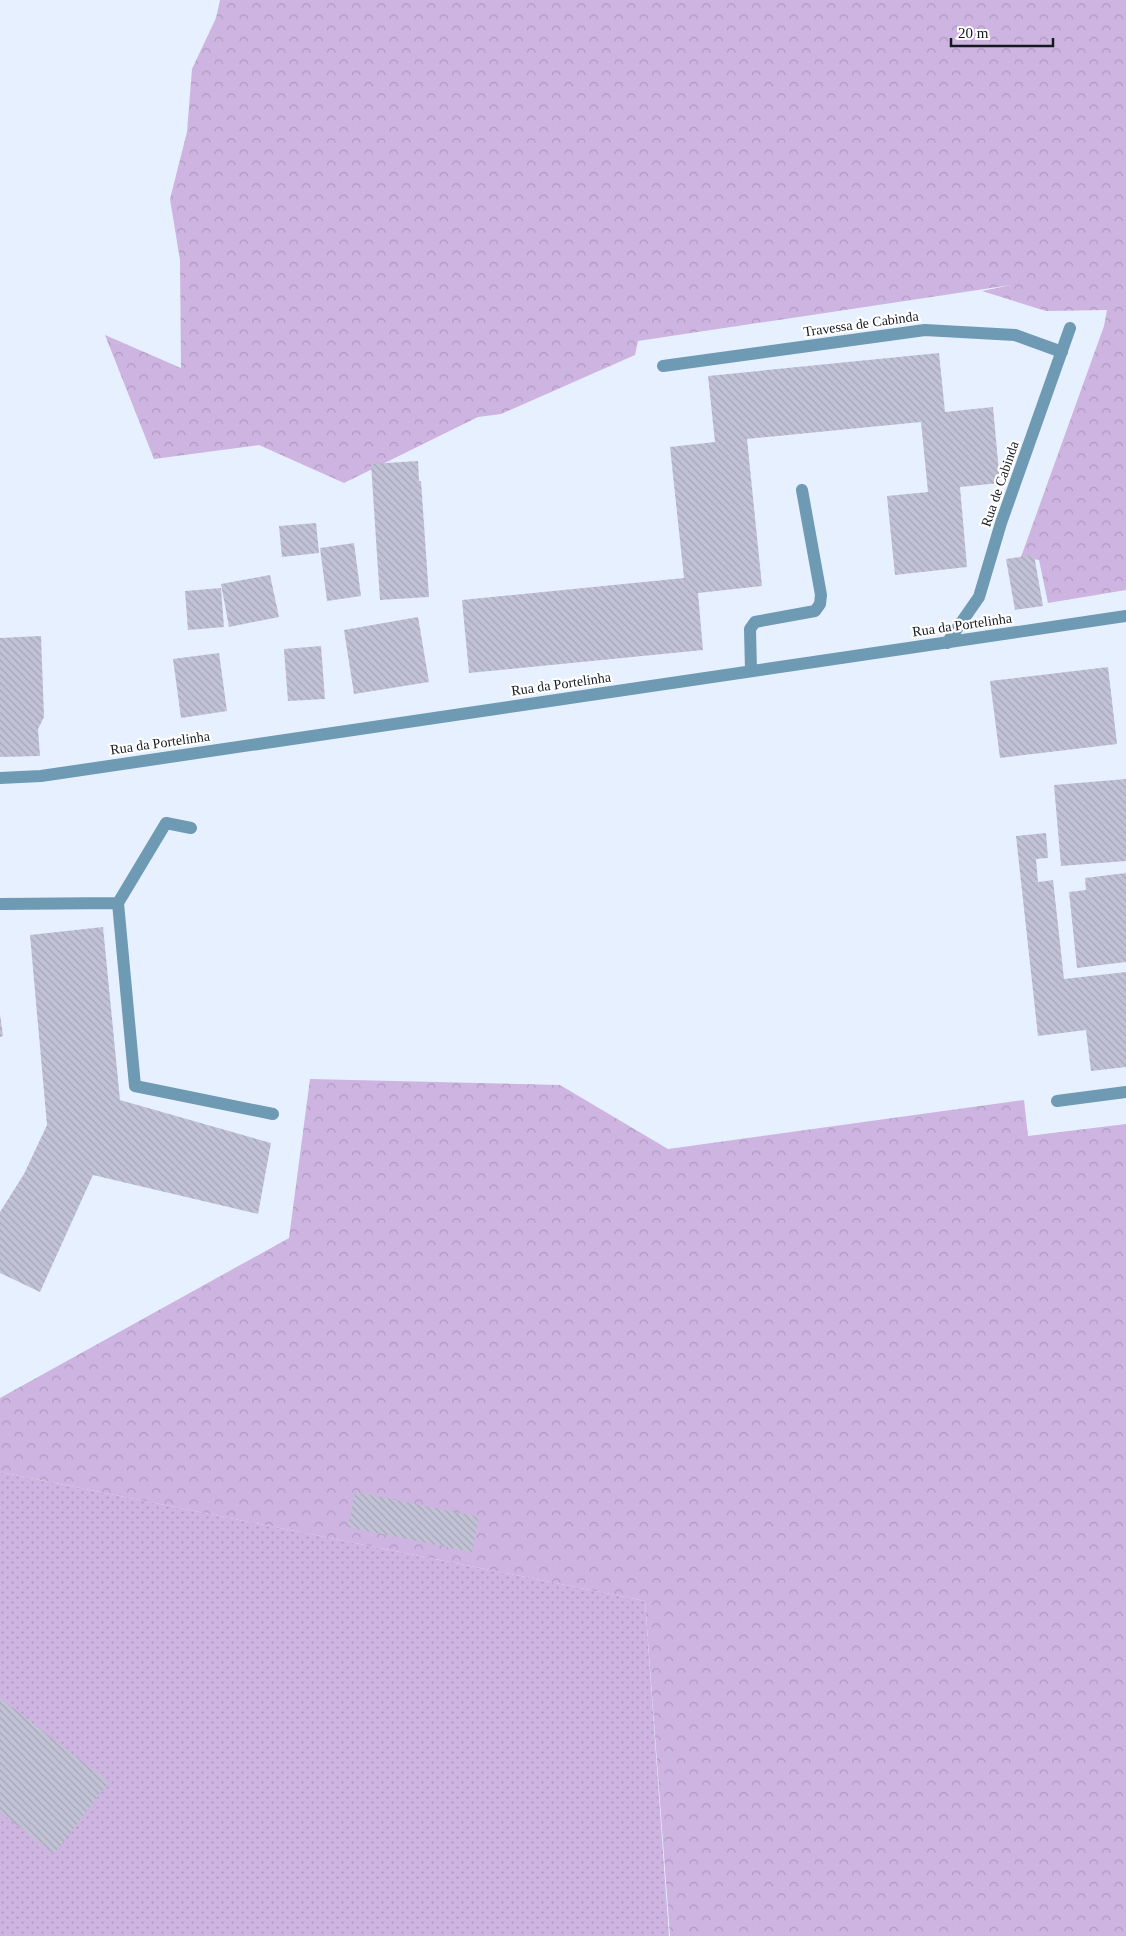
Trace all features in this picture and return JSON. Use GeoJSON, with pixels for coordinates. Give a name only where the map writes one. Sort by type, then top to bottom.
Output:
{"type":"FeatureCollection","features":[{"type":"Feature","properties":{"kind":"street","name":"Rua de Cabinda"},"geometry":{"type":"LineString","coordinates":[[947,643],[979,597],[1002,522],[1070,328]]}},
{"type":"Feature","properties":{"kind":"street","name":"Travessa de Cabinda"},"geometry":{"type":"LineString","coordinates":[[663,366],[925,330],[1015,334],[1062,352]]}},
{"type":"Feature","properties":{"kind":"street"},"geometry":{"type":"LineString","coordinates":[[751,672],[750,629],[755,622],[815,611],[820,604],[821,595],[802,490]]}},
{"type":"Feature","properties":{"kind":"street","name":"Rua da Portelinha"},"geometry":{"type":"LineString","coordinates":[[0,778],[41,776],[1126,616]]}},
{"type":"Feature","properties":{"kind":"street"},"geometry":{"type":"LineString","coordinates":[[191,828],[166,823],[118,903],[135,1086],[273,1114]]}},
{"type":"Feature","properties":{"kind":"street"},"geometry":{"type":"LineString","coordinates":[[0,904],[118,903]]}},
{"type":"Feature","properties":{"kind":"street"},"geometry":{"type":"LineString","coordinates":[[1057,1101],[1126,1092]]}},
{"type":"Feature","properties":{"kind":"green space"},"geometry":{"type":"Polygon","coordinates":[[[220,0],[1126,0],[1126,590],[1048,603],[1039,560],[1021,557],[1104,326],[1107,310],[1046,311],[982,291],[1011,285],[638,341],[635,355],[501,414],[478,417],[344,483],[259,445],[154,459],[105,335],[181,368],[180,260],[170,199],[187,132],[192,69],[216,18],[220,0]]]}},
{"type":"Feature","properties":{"kind":"green space"},"geometry":{"type":"Polygon","coordinates":[[[310,1079],[560,1085],[668,1149],[1024,1100],[1028,1136],[1126,1124],[1126,1936],[670,1936],[645,1601],[0,1472],[0,1398],[289,1238],[310,1079]]]}},
{"type":"Feature","properties":{"kind":"green space"},"geometry":{"type":"Polygon","coordinates":[[[0,1472],[645,1601],[669,1936],[0,1936],[0,1472]]]}},
{"type":"Feature","properties":{"kind":"building"},"geometry":{"type":"Polygon","coordinates":[[[939,353],[945,412],[993,407],[1000,483],[960,487],[967,567],[895,575],[887,496],[928,492],[921,422],[747,439],[762,586],[698,593],[703,650],[469,673],[462,600],[684,578],[670,447],[715,442],[708,376],[939,353]]]}},
{"type":"Feature","properties":{"kind":"building"},"geometry":{"type":"Polygon","coordinates":[[[418,461],[429,597],[380,600],[371,464],[418,461]]]}},
{"type":"Feature","properties":{"kind":"building"},"geometry":{"type":"Polygon","coordinates":[[[316,523],[319,553],[282,557],[279,526],[316,523]]]}},
{"type":"Feature","properties":{"kind":"building"},"geometry":{"type":"Polygon","coordinates":[[[354,543],[361,596],[327,601],[320,548],[354,543]]]}},
{"type":"Feature","properties":{"kind":"building"},"geometry":{"type":"Polygon","coordinates":[[[1034,555],[1043,606],[1015,610],[1006,559],[1034,555]]]}},
{"type":"Feature","properties":{"kind":"building"},"geometry":{"type":"Polygon","coordinates":[[[270,575],[279,617],[229,627],[221,584],[270,575]]]}},
{"type":"Feature","properties":{"kind":"building"},"geometry":{"type":"Polygon","coordinates":[[[221,588],[224,627],[188,630],[185,591],[221,588]]]}},
{"type":"Feature","properties":{"kind":"building"},"geometry":{"type":"Polygon","coordinates":[[[418,617],[429,682],[354,694],[344,630],[418,617]]]}},
{"type":"Feature","properties":{"kind":"building"},"geometry":{"type":"Polygon","coordinates":[[[41,636],[44,717],[38,729],[40,756],[0,757],[0,638],[41,636]]]}},
{"type":"Feature","properties":{"kind":"building"},"geometry":{"type":"Polygon","coordinates":[[[321,646],[325,699],[288,701],[284,649],[321,646]]]}},
{"type":"Feature","properties":{"kind":"building"},"geometry":{"type":"Polygon","coordinates":[[[219,653],[227,711],[181,718],[173,659],[219,653]]]}},
{"type":"Feature","properties":{"kind":"building"},"geometry":{"type":"Polygon","coordinates":[[[1108,667],[1117,744],[1000,758],[990,681],[1108,667]]]}},
{"type":"Feature","properties":{"kind":"building"},"geometry":{"type":"Polygon","coordinates":[[[1126,779],[1126,861],[1061,866],[1054,785],[1126,779]]]}},
{"type":"Feature","properties":{"kind":"building"},"geometry":{"type":"Polygon","coordinates":[[[1046,833],[1048,858],[1036,859],[1038,882],[1053,880],[1064,979],[1126,972],[1126,1067],[1091,1071],[1086,1030],[1038,1036],[1016,836],[1046,833]]]}},
{"type":"Feature","properties":{"kind":"building"},"geometry":{"type":"Polygon","coordinates":[[[1126,873],[1126,962],[1077,968],[1069,892],[1086,890],[1085,878],[1126,873]]]}},
{"type":"Feature","properties":{"kind":"building"},"geometry":{"type":"Polygon","coordinates":[[[103,927],[120,1100],[271,1143],[258,1214],[93,1175],[40,1292],[0,1273],[0,1212],[24,1174],[47,1125],[30,935],[103,927]]]}},
{"type":"Feature","properties":{"kind":"building"},"geometry":{"type":"Polygon","coordinates":[[[0,1014],[3,1036],[0,1037],[0,1014]]]}},
{"type":"Feature","properties":{"kind":"building"},"geometry":{"type":"Polygon","coordinates":[[[355,1492],[479,1517],[472,1552],[348,1527],[355,1492]]]}},
{"type":"Feature","properties":{"kind":"building"},"geometry":{"type":"Polygon","coordinates":[[[0,1698],[109,1782],[54,1854],[0,1812],[0,1698]]]}}]}
